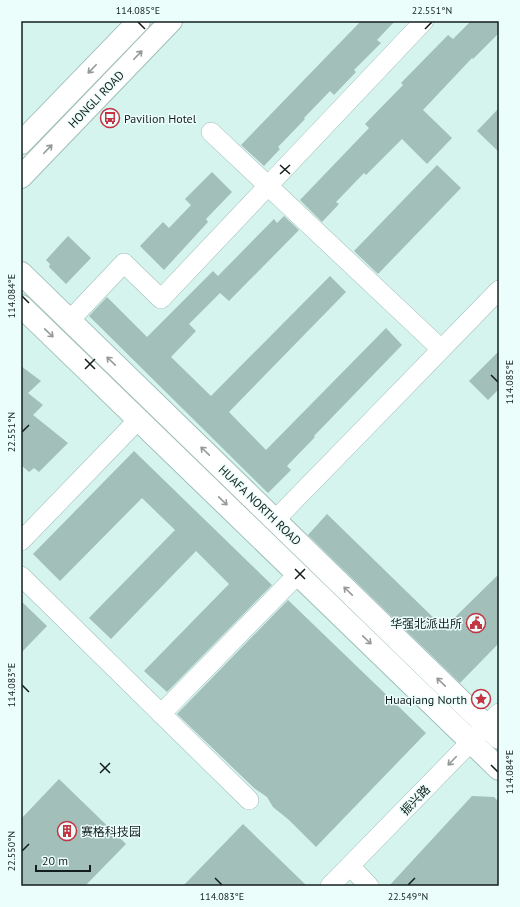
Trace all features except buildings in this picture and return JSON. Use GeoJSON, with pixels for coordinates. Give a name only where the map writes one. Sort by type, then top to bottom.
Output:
{"type":"FeatureCollection","features":[{"type":"Feature","properties":{"kind":"main road","name":"HONGLI ROAD"},"geometry":{"type":"LineString","coordinates":[[21,144],[139,21]]}},
{"type":"Feature","properties":{"kind":"main road","name":"HONGLI ROAD"},"geometry":{"type":"LineString","coordinates":[[22,176],[171,21]]}},
{"type":"Feature","properties":{"kind":"main road","name":"HUAFA NORTH ROAD"},"geometry":{"type":"LineString","coordinates":[[21,273],[275,520],[495,726]]}},
{"type":"Feature","properties":{"kind":"main road","name":"HUAFA NORTH ROAD"},"geometry":{"type":"LineString","coordinates":[[21,306],[499,769]]}},
{"type":"Feature","properties":{"kind":"street"},"geometry":{"type":"LineString","coordinates":[[70,320],[124,263],[161,299],[424,21]]}},
{"type":"Feature","properties":{"kind":"street"},"geometry":{"type":"LineString","coordinates":[[211,132],[441,349]]}},
{"type":"Feature","properties":{"kind":"street"},"geometry":{"type":"LineString","coordinates":[[275,520],[499,290]]}},
{"type":"Feature","properties":{"kind":"street"},"geometry":{"type":"LineString","coordinates":[[21,541],[138,420]]}},
{"type":"Feature","properties":{"kind":"street"},"geometry":{"type":"LineString","coordinates":[[161,714],[298,574]]}},
{"type":"Feature","properties":{"kind":"street"},"geometry":{"type":"LineString","coordinates":[[21,576],[249,800]]}},
{"type":"Feature","properties":{"kind":"street","name":"振兴路"},"geometry":{"type":"LineString","coordinates":[[330,886],[471,742],[495,726]]}},
{"type":"Feature","properties":{"kind":"street"},"geometry":{"type":"LineString","coordinates":[[350,866],[369,886]]}},
{"type":"Feature","properties":{"kind":"place","name":"Pavilion Hotel"},"geometry":{"type":"Point","coordinates":[110,118]}},
{"type":"Feature","properties":{"kind":"place","name":"华强北派出所"},"geometry":{"type":"Point","coordinates":[476,623]}},
{"type":"Feature","properties":{"kind":"place","name":"Huaqiang North"},"geometry":{"type":"Point","coordinates":[481,699]}},
{"type":"Feature","properties":{"kind":"place","name":"赛格科技园"},"geometry":{"type":"Point","coordinates":[67,831]}}]}
